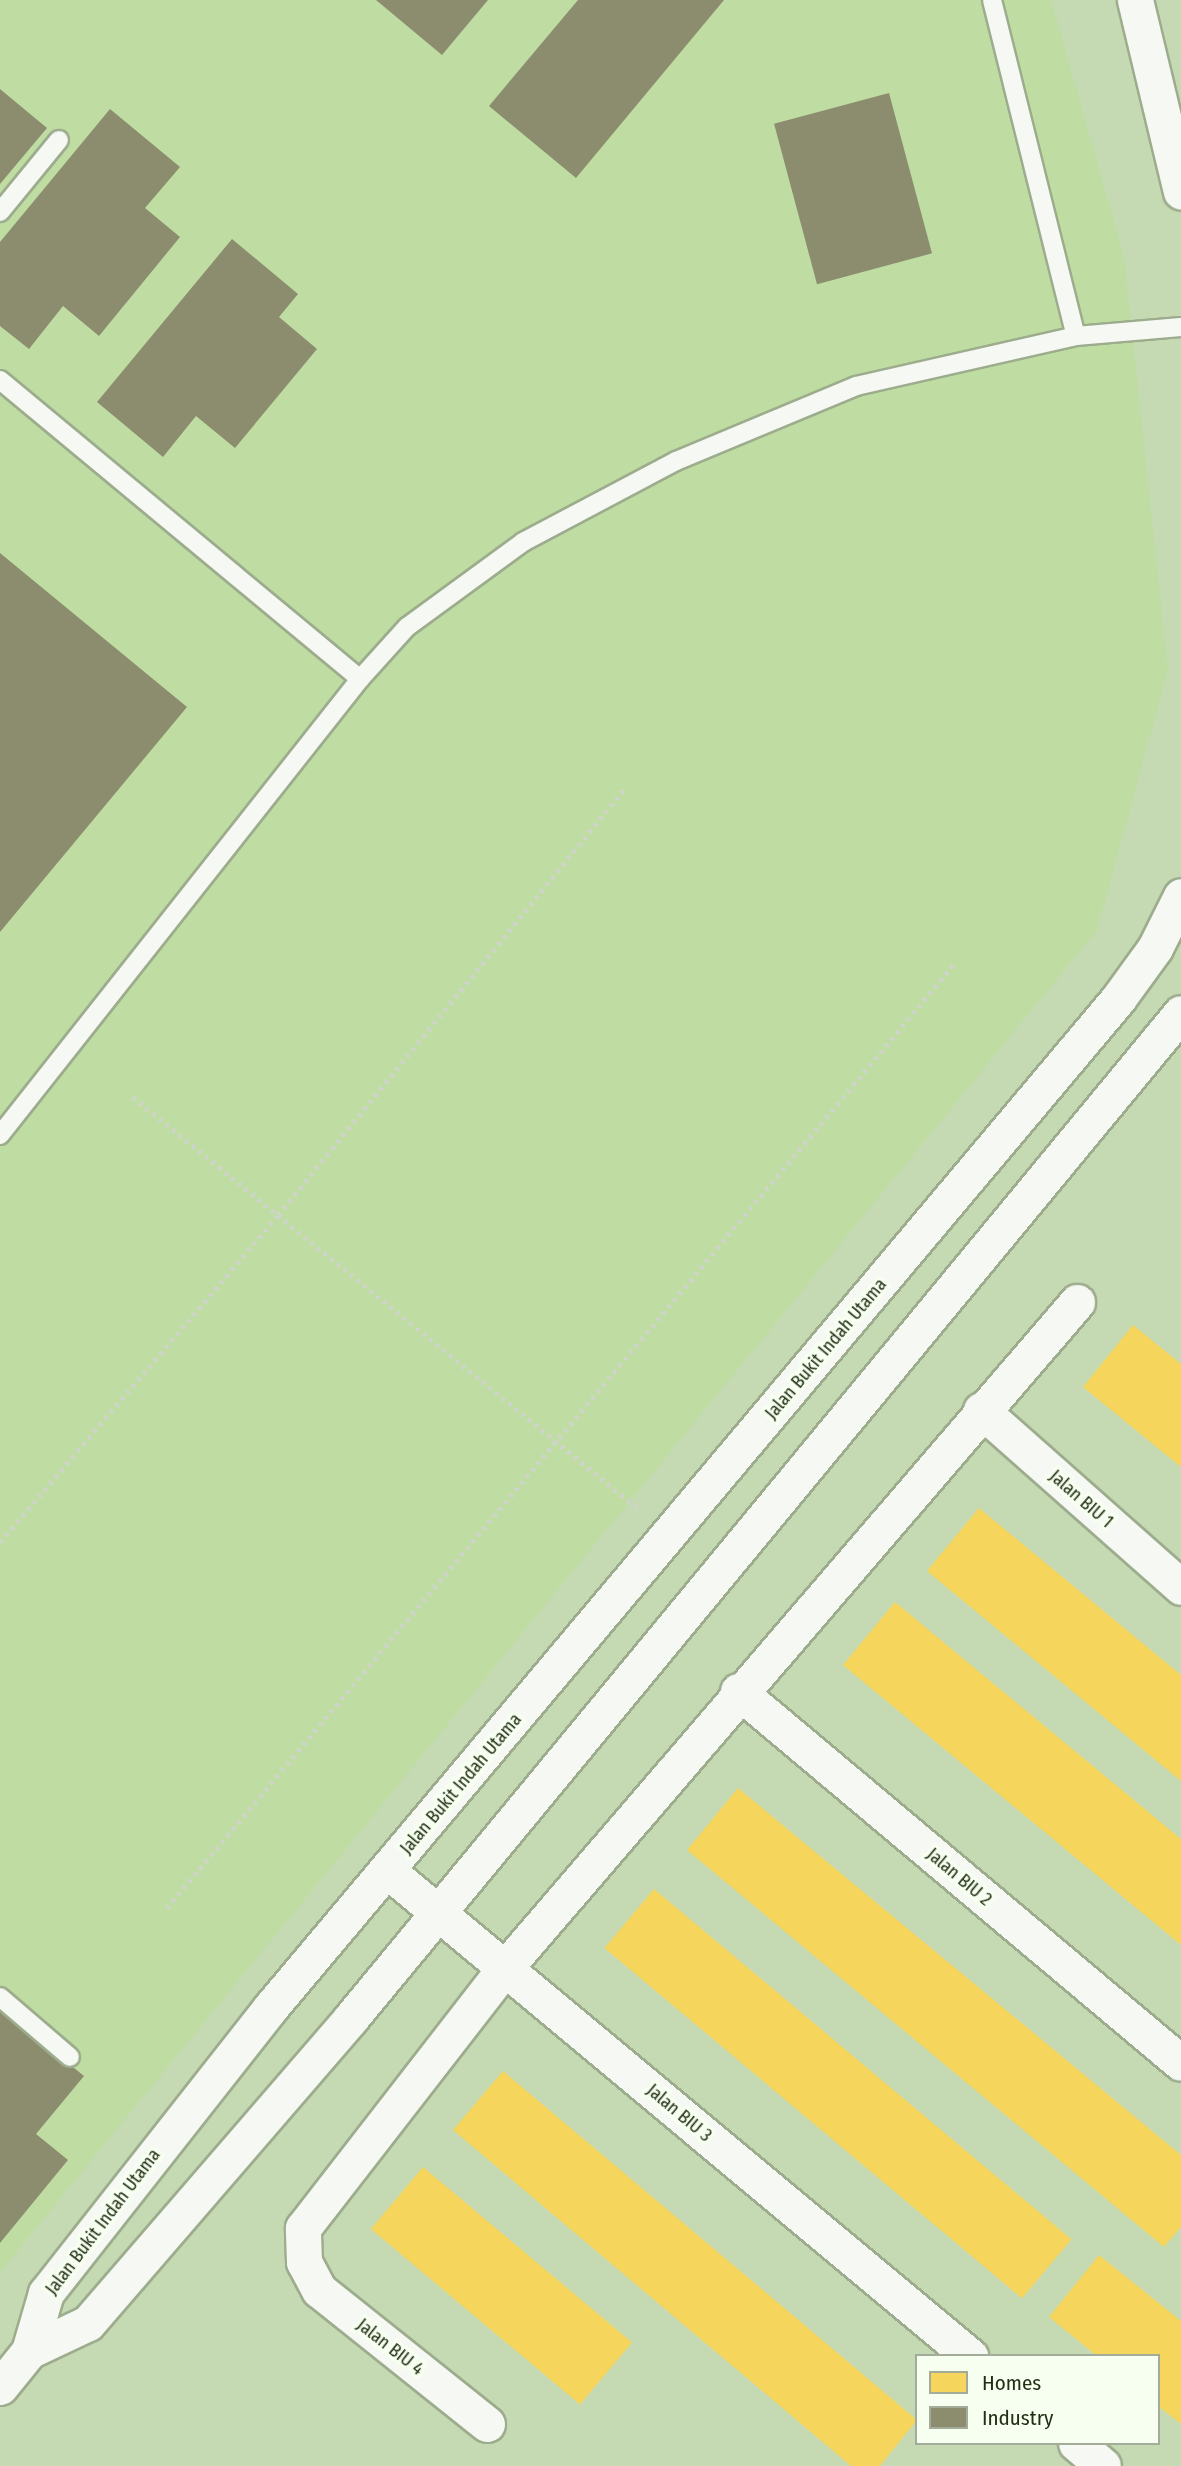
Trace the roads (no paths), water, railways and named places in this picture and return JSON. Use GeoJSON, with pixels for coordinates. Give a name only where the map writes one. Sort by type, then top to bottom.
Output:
{"type":"FeatureCollection","features":[{"type":"Feature","properties":{"kind":"street"},"geometry":{"type":"LineString","coordinates":[[1135,0],[1181,192]]}},
{"type":"Feature","properties":{"kind":"street","name":"Jalan Bukit Indah Utama"},"geometry":{"type":"LineString","coordinates":[[29,2351],[46,2293],[388,1871],[1118,999],[1155,948],[1181,895]]}},
{"type":"Feature","properties":{"kind":"street"},"geometry":{"type":"LineString","coordinates":[[0,2387],[29,2351],[88,2323],[1181,1013]]}},
{"type":"Feature","properties":{"kind":"street"},"geometry":{"type":"LineString","coordinates":[[505,1968],[738,1691],[1077,1302]]}},
{"type":"Feature","properties":{"kind":"street","name":"Jalan BIU 1"},"geometry":{"type":"LineString","coordinates":[[981,1410],[1181,1587]]}},
{"type":"Feature","properties":{"kind":"street","name":"Jalan BIU 2"},"geometry":{"type":"LineString","coordinates":[[738,1691],[1181,2063]]}},
{"type":"Feature","properties":{"kind":"street","name":"Jalan BIU 3"},"geometry":{"type":"LineString","coordinates":[[388,1871],[969,2354]]}},
{"type":"Feature","properties":{"kind":"street","name":"Jalan BIU 4"},"geometry":{"type":"LineString","coordinates":[[487,2424],[319,2290],[304,2262],[303,2228],[505,1968]]}},
{"type":"Feature","properties":{"kind":"street"},"geometry":{"type":"LineString","coordinates":[[1078,2445],[1103,2466]]}},
{"type":"Feature","properties":{"kind":"lane"},"geometry":{"type":"LineString","coordinates":[[992,0],[1076,336]]}},
{"type":"Feature","properties":{"kind":"lane"},"geometry":{"type":"LineString","coordinates":[[0,212],[59,139]]}},
{"type":"Feature","properties":{"kind":"lane"},"geometry":{"type":"LineString","coordinates":[[0,1135],[360,679],[407,627],[523,542],[676,461],[856,386],[1076,336],[1181,327]]}},
{"type":"Feature","properties":{"kind":"lane"},"geometry":{"type":"LineString","coordinates":[[0,380],[360,679]]}},
{"type":"Feature","properties":{"kind":"lane"},"geometry":{"type":"LineString","coordinates":[[0,1997],[70,2057]]}}]}
